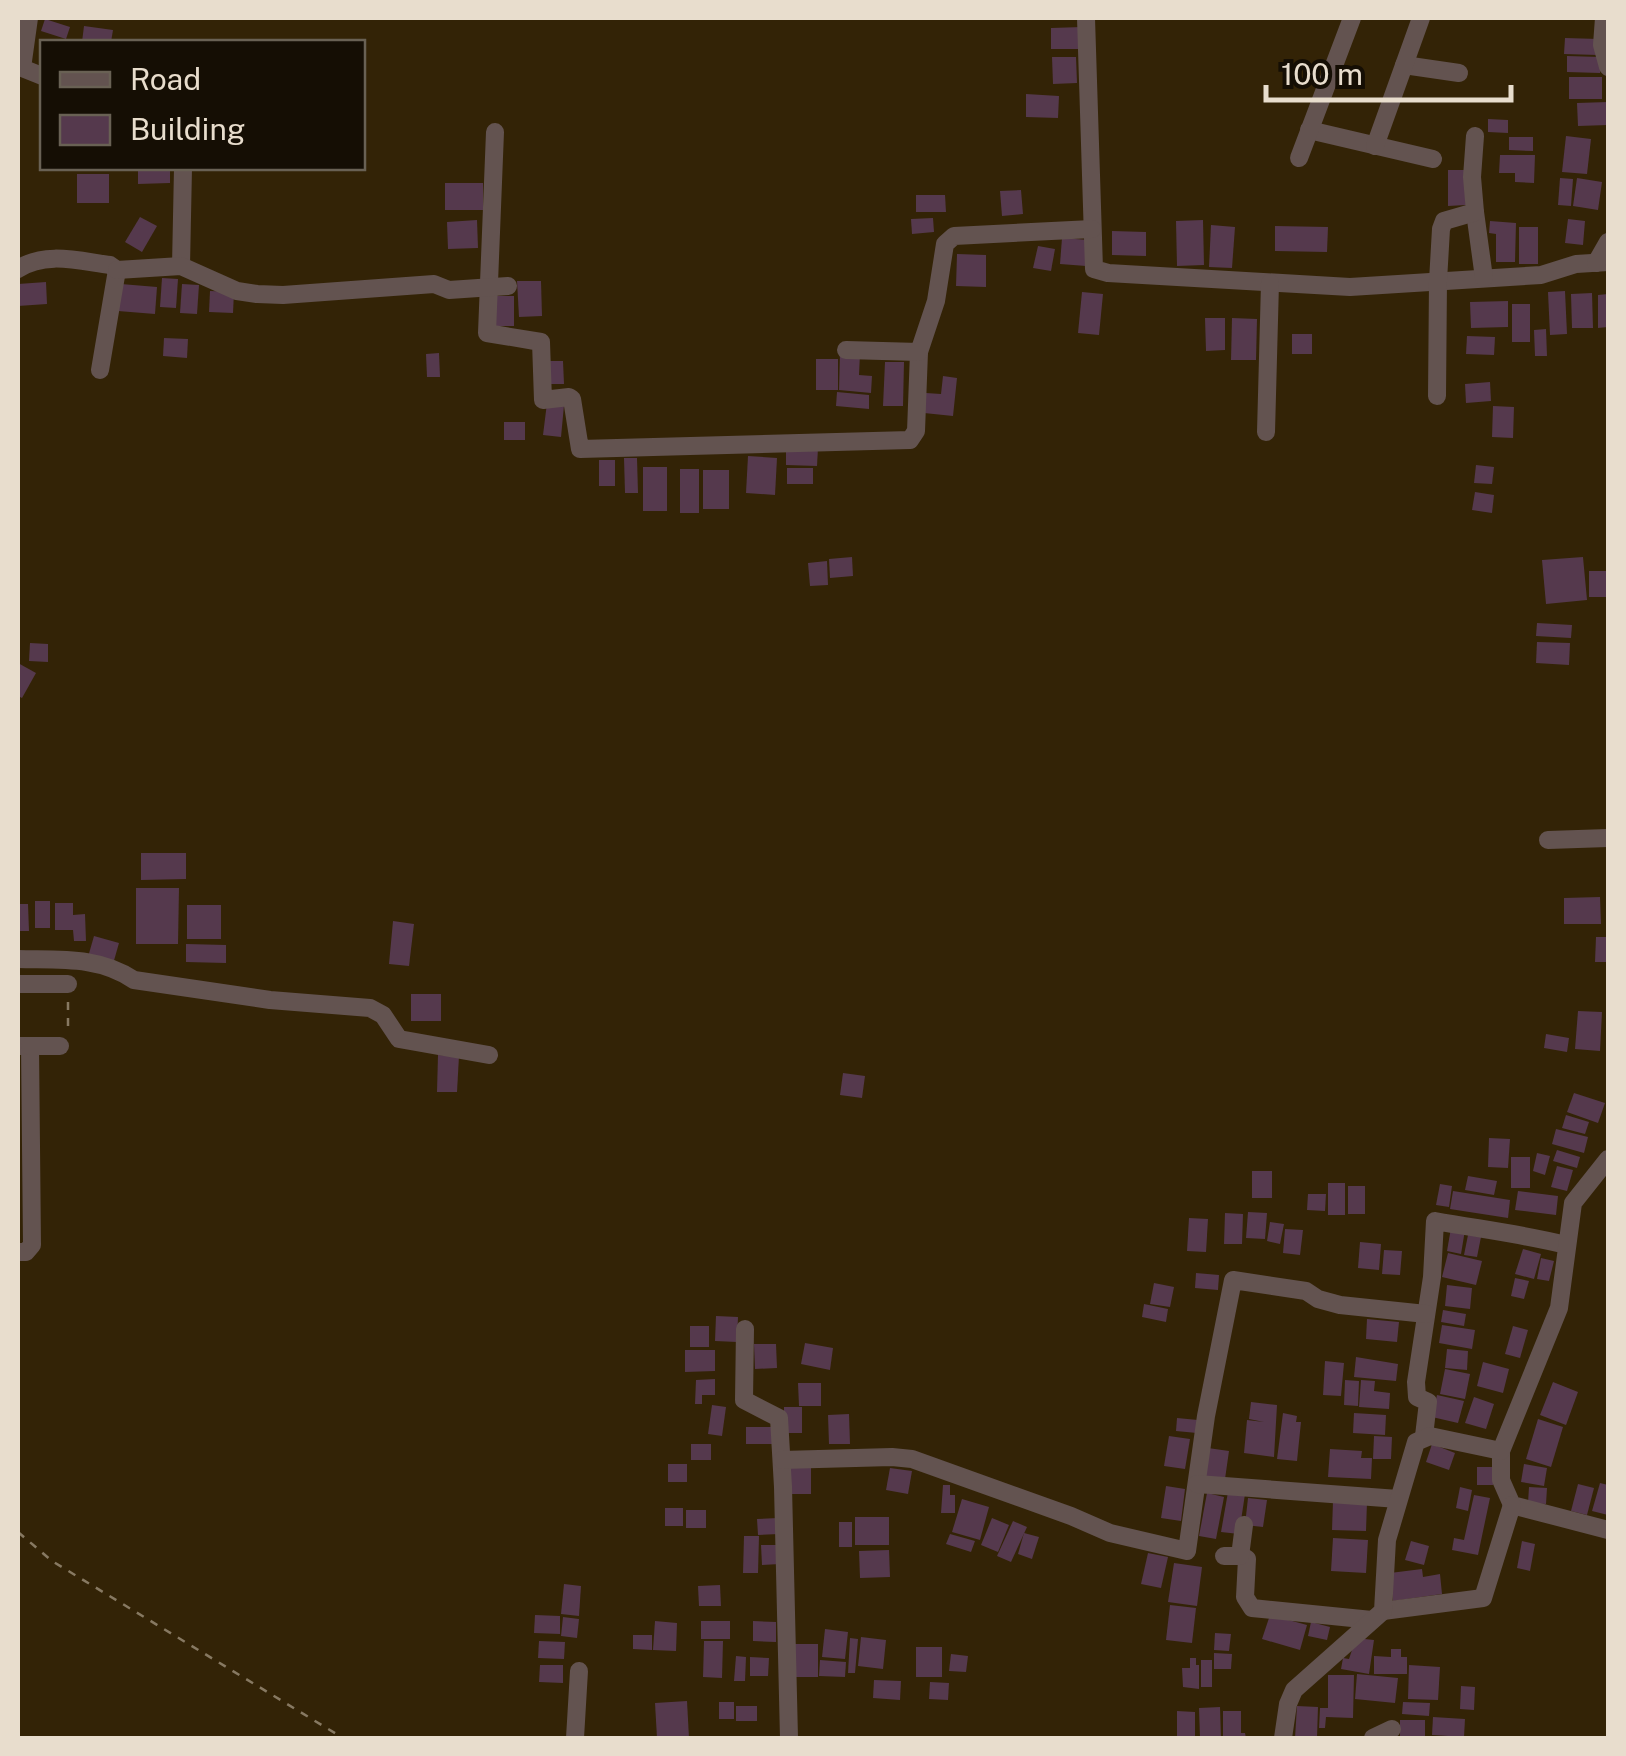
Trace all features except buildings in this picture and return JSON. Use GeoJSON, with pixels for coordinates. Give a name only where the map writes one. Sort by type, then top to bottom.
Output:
{"type":"FeatureCollection","features":[{"type":"Feature","properties":{"kind":"street"},"geometry":{"type":"LineString","coordinates":[[29,18],[22,68],[40,75]]}},
{"type":"Feature","properties":{"kind":"street"},"geometry":{"type":"LineString","coordinates":[[1086,18],[1094,269],[1108,273],[1350,287],[1541,276],[1576,264],[1602,262],[1608,242]]}},
{"type":"Feature","properties":{"kind":"street"},"geometry":{"type":"LineString","coordinates":[[1299,158],[1352,18]]}},
{"type":"Feature","properties":{"kind":"street"},"geometry":{"type":"LineString","coordinates":[[1376,146],[1420,18]]}},
{"type":"Feature","properties":{"kind":"street"},"geometry":{"type":"LineString","coordinates":[[1604,18],[1602,45],[1608,67]]}},
{"type":"Feature","properties":{"kind":"street"},"geometry":{"type":"LineString","coordinates":[[1404,65],[1459,73]]}},
{"type":"Feature","properties":{"kind":"street"},"geometry":{"type":"LineString","coordinates":[[1309,130],[1433,159]]}},
{"type":"Feature","properties":{"kind":"street"},"geometry":{"type":"LineString","coordinates":[[495,132],[498,288],[487,333],[541,342],[544,400],[572,399],[582,450],[910,440],[916,431],[919,352],[936,301],[948,240],[963,234],[1092,229]]}},
{"type":"Feature","properties":{"kind":"street"},"geometry":{"type":"LineString","coordinates":[[1475,136],[1472,177],[1484,278]]}},
{"type":"Feature","properties":{"kind":"street"},"geometry":{"type":"LineString","coordinates":[[181,266],[183,170]]}},
{"type":"Feature","properties":{"kind":"street"},"geometry":{"type":"LineString","coordinates":[[1437,396],[1438,281],[1444,221],[1476,212]]}},
{"type":"Feature","properties":{"kind":"street"},"geometry":{"type":"LineString","coordinates":[[18,269],[31,261],[50,258],[104,264],[117,270],[181,266],[238,291],[257,294],[434,284],[449,290],[498,288]]}},
{"type":"Feature","properties":{"kind":"street"},"geometry":{"type":"LineString","coordinates":[[100,370],[117,270]]}},
{"type":"Feature","properties":{"kind":"street"},"geometry":{"type":"LineString","coordinates":[[1266,432],[1270,283]]}},
{"type":"Feature","properties":{"kind":"street"},"geometry":{"type":"LineString","coordinates":[[846,350],[919,352]]}},
{"type":"Feature","properties":{"kind":"street"},"geometry":{"type":"LineString","coordinates":[[1548,840],[1608,838]]}},
{"type":"Feature","properties":{"kind":"street"},"geometry":{"type":"LineString","coordinates":[[18,959],[108,964],[134,980],[168,986],[370,1008],[383,1015],[398,1038],[489,1055]]}},
{"type":"Feature","properties":{"kind":"street"},"geometry":{"type":"LineString","coordinates":[[18,984],[68,984]]}},
{"type":"Feature","properties":{"kind":"street"},"geometry":{"type":"LineString","coordinates":[[18,1252],[26,1252],[32,1246],[24,1046],[60,1046]]}},
{"type":"Feature","properties":{"kind":"street"},"geometry":{"type":"LineString","coordinates":[[1244,1525],[1232,1555],[1246,1559],[1246,1597],[1252,1608],[1378,1616],[1483,1598],[1512,1505],[1501,1480],[1500,1451],[1559,1308],[1573,1203],[1608,1159]]}},
{"type":"Feature","properties":{"kind":"street"},"geometry":{"type":"LineString","coordinates":[[1283,1738],[1294,1690],[1378,1616],[1387,1540],[1412,1452],[1424,1436],[1428,1402],[1417,1397],[1416,1382],[1435,1221],[1513,1232],[1566,1245]]}},
{"type":"Feature","properties":{"kind":"street"},"geometry":{"type":"LineString","coordinates":[[782,1460],[912,1459],[1110,1533],[1187,1551],[1206,1416],[1233,1280],[1306,1291],[1340,1305],[1426,1314]]}},
{"type":"Feature","properties":{"kind":"street"},"geometry":{"type":"LineString","coordinates":[[745,1329],[744,1400],[776,1414],[782,1460],[789,1738]]}},
{"type":"Feature","properties":{"kind":"street"},"geometry":{"type":"LineString","coordinates":[[1424,1436],[1500,1451]]}},
{"type":"Feature","properties":{"kind":"street"},"geometry":{"type":"LineString","coordinates":[[1197,1484],[1398,1498]]}},
{"type":"Feature","properties":{"kind":"street"},"geometry":{"type":"LineString","coordinates":[[1512,1505],[1608,1530]]}},
{"type":"Feature","properties":{"kind":"street"},"geometry":{"type":"LineString","coordinates":[[575,1738],[578,1670]]}},
{"type":"Feature","properties":{"kind":"street"},"geometry":{"type":"LineString","coordinates":[[1373,1738],[1392,1728]]}},
{"type":"Feature","properties":{"kind":"path"},"geometry":{"type":"LineString","coordinates":[[18,1532],[52,1560],[343,1738]]}}]}
